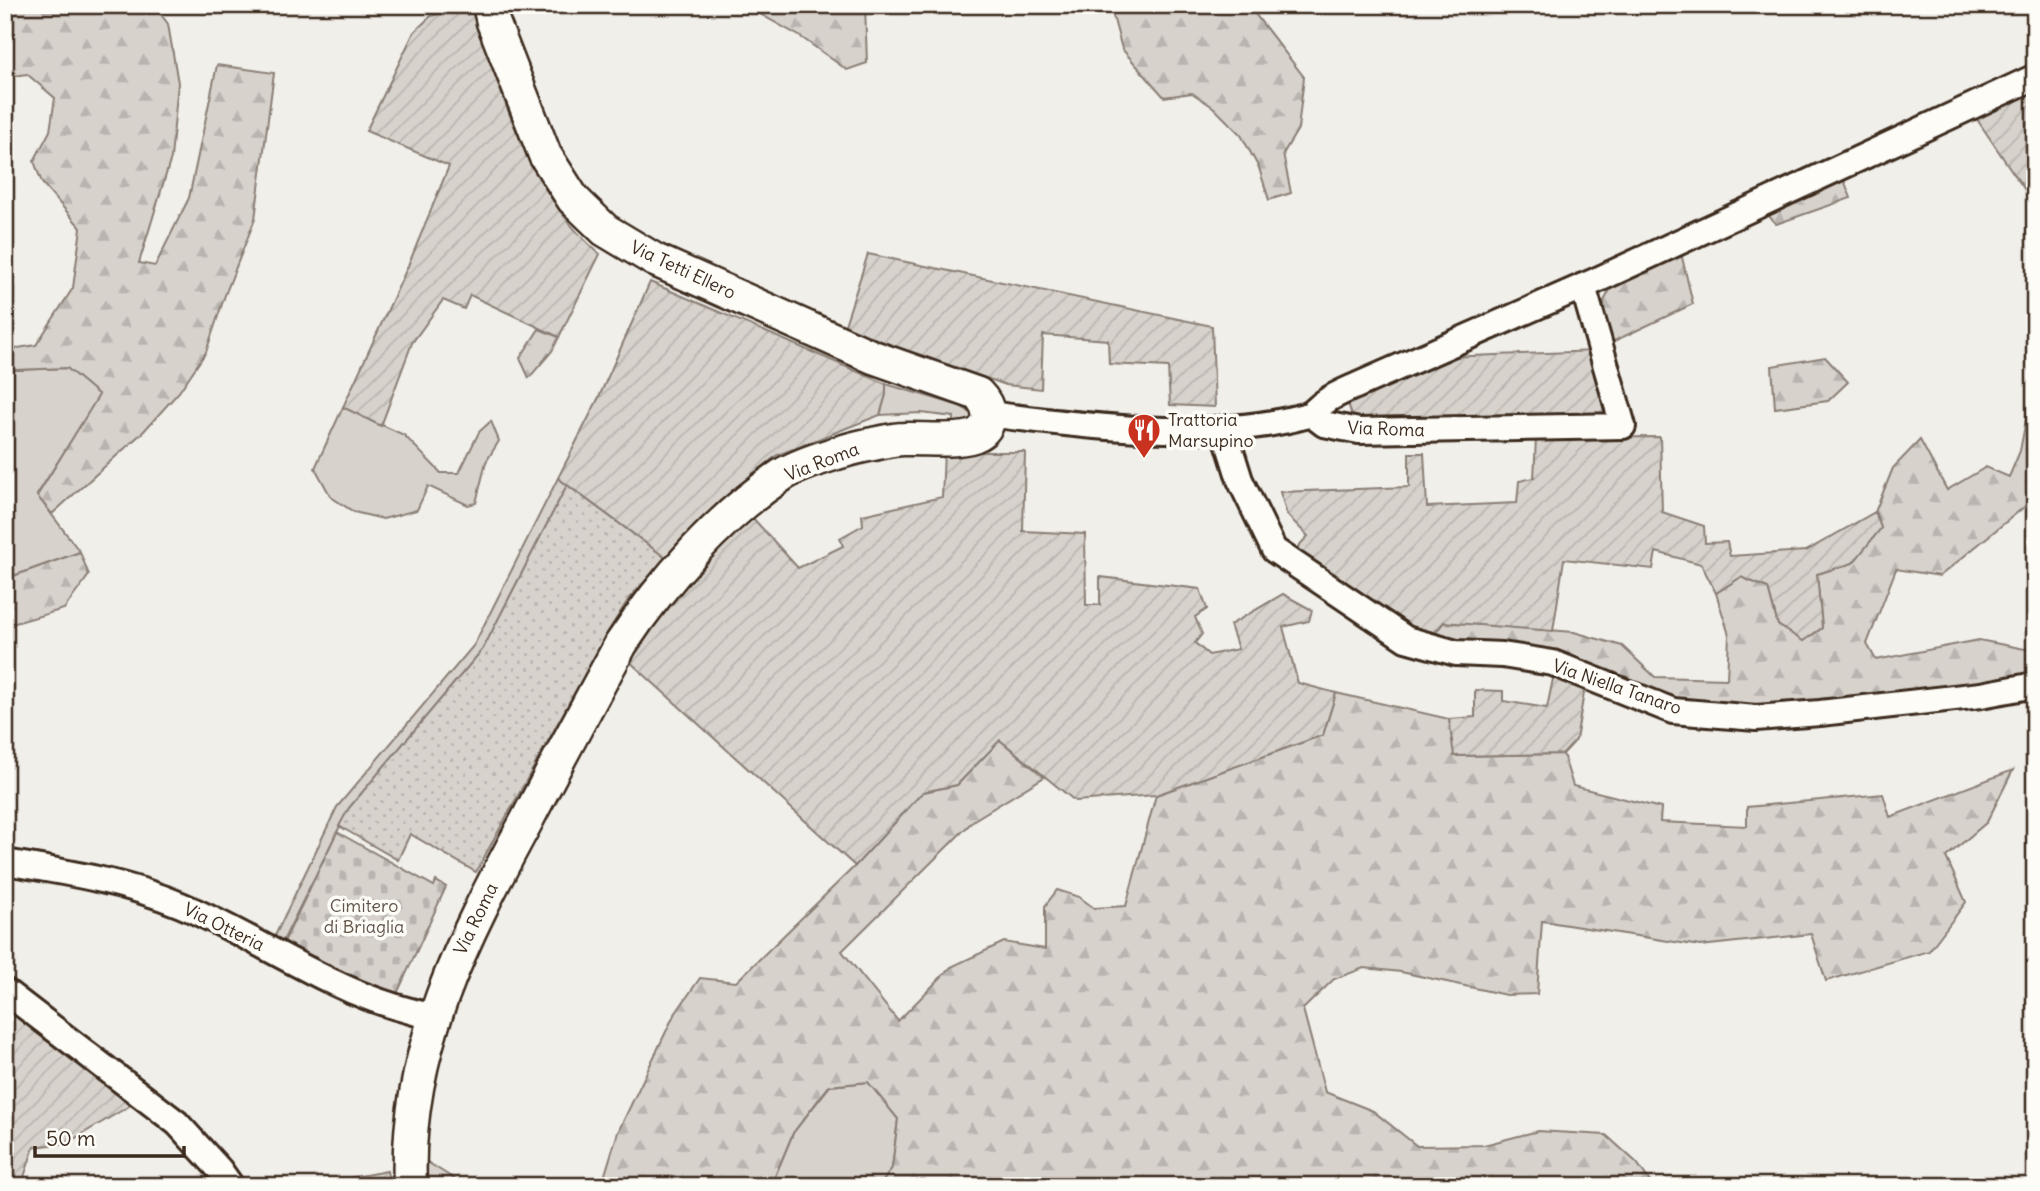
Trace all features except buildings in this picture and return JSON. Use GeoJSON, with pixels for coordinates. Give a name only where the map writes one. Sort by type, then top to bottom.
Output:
{"type":"FeatureCollection","features":[{"type":"Feature","properties":{"kind":"main road","name":"Via Tetti Ellero"},"geometry":{"type":"LineString","coordinates":[[489,5],[493,22],[545,155],[573,199],[605,230],[655,260],[873,357],[978,394],[986,403],[989,414]]}},
{"type":"Feature","properties":{"kind":"main road","name":"Via Roma"},"geometry":{"type":"LineString","coordinates":[[410,1186],[412,1121],[433,1017],[464,940],[488,892],[621,643],[639,616],[675,573],[737,509],[785,474],[853,447],[900,439],[970,438],[981,433],[988,422],[989,414]]}},
{"type":"Feature","properties":{"kind":"street"},"geometry":{"type":"LineString","coordinates":[[989,414],[1168,429],[1224,429],[1311,414],[1325,402],[1358,385],[1583,286],[2035,77]]}},
{"type":"Feature","properties":{"kind":"street","name":"Via Roma"},"geometry":{"type":"LineString","coordinates":[[1311,414],[1324,424],[1359,431],[1623,426],[1583,286]]}},
{"type":"Feature","properties":{"kind":"street","name":"Via Niella Tanaro"},"geometry":{"type":"LineString","coordinates":[[1224,429],[1240,480],[1274,550],[1406,639],[1456,653],[1502,655],[1553,663],[1673,711],[1756,718],[1981,695],[2035,685]]}},
{"type":"Feature","properties":{"kind":"street","name":"Via Otteria"},"geometry":{"type":"LineString","coordinates":[[5,862],[130,886],[181,905],[334,983],[396,1008],[433,1017]]}},
{"type":"Feature","properties":{"kind":"street"},"geometry":{"type":"LineString","coordinates":[[5,991],[177,1123],[231,1186]]}},
{"type":"Feature","properties":{"kind":"green space"},"geometry":{"type":"Polygon","coordinates":[[[5,5],[154,5],[168,24],[178,83],[171,158],[139,263],[155,266],[189,198],[217,65],[274,73],[255,219],[206,352],[179,392],[143,432],[52,514],[37,496],[99,395],[67,368],[15,370],[5,373],[5,350],[36,345],[73,288],[81,228],[42,183],[34,161],[50,131],[55,98],[27,74],[5,77],[5,5]]]}},
{"type":"Feature","properties":{"kind":"green space"},"geometry":{"type":"Polygon","coordinates":[[[749,5],[865,5],[867,63],[847,70],[749,5]]]}},
{"type":"Feature","properties":{"kind":"green space"},"geometry":{"type":"Polygon","coordinates":[[[1110,5],[1248,5],[1304,77],[1298,129],[1283,154],[1291,193],[1269,200],[1259,168],[1241,135],[1213,107],[1192,93],[1164,97],[1122,49],[1110,5]]]}},
{"type":"Feature","properties":{"kind":"green space"},"geometry":{"type":"Polygon","coordinates":[[[472,6],[506,106],[536,172],[554,203],[600,254],[559,337],[470,295],[464,309],[443,300],[412,343],[381,426],[343,407],[408,266],[449,166],[366,131],[414,32],[431,16],[472,6]]]}},
{"type":"Feature","properties":{"kind":"green space"},"geometry":{"type":"Polygon","coordinates":[[[2035,90],[2035,205],[1976,118],[2035,90]]]}},
{"type":"Feature","properties":{"kind":"green space"},"geometry":{"type":"Polygon","coordinates":[[[1844,180],[1851,198],[1776,224],[1766,213],[1844,180]]]}},
{"type":"Feature","properties":{"kind":"green space"},"geometry":{"type":"Polygon","coordinates":[[[1681,253],[1693,304],[1610,343],[1603,316],[1604,301],[1613,284],[1681,253]]]}},
{"type":"Feature","properties":{"kind":"green space"},"geometry":{"type":"Polygon","coordinates":[[[868,254],[1212,326],[1215,407],[1170,405],[1168,367],[1109,364],[1108,340],[1043,335],[1041,389],[1006,385],[844,328],[868,254]]]}},
{"type":"Feature","properties":{"kind":"green space"},"geometry":{"type":"Polygon","coordinates":[[[650,282],[886,384],[880,415],[777,455],[718,504],[666,558],[558,478],[599,397],[650,282]]]}},
{"type":"Feature","properties":{"kind":"green space"},"geometry":{"type":"Polygon","coordinates":[[[539,329],[559,337],[552,351],[529,378],[520,358],[539,329]]]}},
{"type":"Feature","properties":{"kind":"green space"},"geometry":{"type":"Polygon","coordinates":[[[1595,351],[1610,415],[1354,422],[1347,400],[1446,357],[1595,351]]]}},
{"type":"Feature","properties":{"kind":"green space"},"geometry":{"type":"Polygon","coordinates":[[[1825,357],[1848,382],[1828,401],[1775,408],[1772,366],[1825,357]]]}},
{"type":"Feature","properties":{"kind":"green space"},"geometry":{"type":"Polygon","coordinates":[[[67,368],[100,395],[37,495],[80,552],[5,579],[5,373],[15,370],[67,368]]]}},
{"type":"Feature","properties":{"kind":"green space"},"geometry":{"type":"Polygon","coordinates":[[[2035,374],[2035,498],[1940,576],[1896,569],[1867,644],[1876,660],[1979,640],[2025,649],[2035,648],[2035,674],[2007,680],[1789,707],[1726,706],[1672,700],[1498,646],[1432,636],[1444,622],[1574,632],[1622,646],[1655,677],[1727,679],[1729,635],[1716,593],[1741,577],[1768,588],[1778,625],[1804,641],[1822,628],[1817,574],[1853,563],[1881,528],[1875,512],[1893,468],[1920,440],[1947,490],[1986,467],[2009,477],[2020,451],[2035,374]]]}},
{"type":"Feature","properties":{"kind":"green space"},"geometry":{"type":"Polygon","coordinates":[[[886,384],[960,406],[969,412],[971,422],[953,429],[954,417],[921,413],[880,415],[886,384]]]}},
{"type":"Feature","properties":{"kind":"green space"},"geometry":{"type":"Polygon","coordinates":[[[343,407],[404,435],[441,473],[459,473],[479,432],[491,421],[499,441],[486,462],[476,503],[468,505],[428,486],[417,510],[383,519],[354,512],[331,497],[315,468],[343,407]]]}},
{"type":"Feature","properties":{"kind":"green space"},"geometry":{"type":"Polygon","coordinates":[[[1660,437],[1662,512],[1704,526],[1705,543],[1727,542],[1730,556],[1806,551],[1875,512],[1881,528],[1853,563],[1817,574],[1822,628],[1803,641],[1778,625],[1768,588],[1741,577],[1716,593],[1701,564],[1656,552],[1653,569],[1564,559],[1553,631],[1444,622],[1432,636],[1406,631],[1291,554],[1308,536],[1287,515],[1280,492],[1409,487],[1409,453],[1424,453],[1427,507],[1517,503],[1519,481],[1534,478],[1536,438],[1660,437]]]}},
{"type":"Feature","properties":{"kind":"green space"},"geometry":{"type":"Polygon","coordinates":[[[944,452],[1025,452],[1023,531],[1085,534],[1086,605],[1100,605],[1100,577],[1200,589],[1207,609],[1195,617],[1202,634],[1195,643],[1209,655],[1238,649],[1230,625],[1283,594],[1312,610],[1309,621],[1283,627],[1298,683],[1336,693],[1323,735],[1156,795],[1075,801],[1000,740],[957,785],[923,792],[855,866],[628,660],[672,594],[751,516],[798,568],[843,546],[840,538],[863,525],[862,515],[942,497],[944,452]]]}},
{"type":"Feature","properties":{"kind":"green space"},"geometry":{"type":"Polygon","coordinates":[[[558,478],[567,485],[483,649],[349,808],[281,945],[273,940],[337,807],[474,645],[558,478]]]}},
{"type":"Feature","properties":{"kind":"green space"},"geometry":{"type":"Polygon","coordinates":[[[567,485],[666,558],[628,600],[609,630],[476,872],[410,834],[398,860],[339,826],[349,808],[483,649],[567,485]]]}},
{"type":"Feature","properties":{"kind":"green space"},"geometry":{"type":"Polygon","coordinates":[[[80,552],[89,575],[64,609],[5,626],[5,579],[80,552]]]}},
{"type":"Feature","properties":{"kind":"green space"},"geometry":{"type":"Polygon","coordinates":[[[1554,674],[1585,687],[1576,740],[1563,754],[1454,756],[1449,719],[1475,717],[1475,690],[1503,691],[1503,701],[1547,708],[1554,674]]]}},
{"type":"Feature","properties":{"kind":"green space"},"geometry":{"type":"Polygon","coordinates":[[[1336,693],[1449,719],[1455,756],[1563,754],[1573,786],[1661,808],[1660,822],[1747,826],[1747,807],[1883,794],[1890,817],[2013,770],[1987,822],[1946,857],[1966,902],[1929,951],[1826,981],[1811,934],[1700,946],[1542,921],[1537,994],[1506,995],[1401,972],[1364,968],[1334,979],[1303,1009],[1325,1092],[1373,1111],[1417,1146],[1484,1145],[1538,1131],[1606,1135],[1637,1163],[1653,1186],[880,1186],[892,1168],[898,1119],[868,1082],[829,1086],[793,1133],[773,1181],[765,1186],[602,1184],[618,1132],[673,1017],[700,978],[736,982],[855,866],[923,792],[957,785],[1000,740],[1044,777],[974,820],[842,951],[898,1021],[951,967],[1004,942],[1045,949],[1045,906],[1057,890],[1079,897],[1094,908],[1126,906],[1156,795],[1323,735],[1336,693]]]}},
{"type":"Feature","properties":{"kind":"green space","name":"Cimitero di Briaglia"},"geometry":{"type":"Polygon","coordinates":[[[337,832],[434,886],[436,881],[446,887],[396,996],[340,976],[282,946],[337,832]]]}},
{"type":"Feature","properties":{"kind":"green space"},"geometry":{"type":"Polygon","coordinates":[[[5,1007],[131,1105],[67,1143],[34,1147],[21,1186],[5,1186],[5,1007]]]}},
{"type":"Feature","properties":{"kind":"green space"},"geometry":{"type":"Polygon","coordinates":[[[869,1082],[898,1119],[892,1168],[880,1186],[765,1186],[773,1181],[793,1133],[830,1086],[869,1082]]]}},
{"type":"Feature","properties":{"kind":"green space"},"geometry":{"type":"Polygon","coordinates":[[[424,1160],[464,1185],[466,1186],[427,1186],[424,1160]]]}},
{"type":"Feature","properties":{"kind":"green space"},"geometry":{"type":"Polygon","coordinates":[[[387,1171],[390,1186],[306,1186],[387,1171]]]}},
{"type":"Feature","properties":{"kind":"place","name":"Trattoria Marsupino"},"geometry":{"type":"Point","coordinates":[1144,460]}}]}
